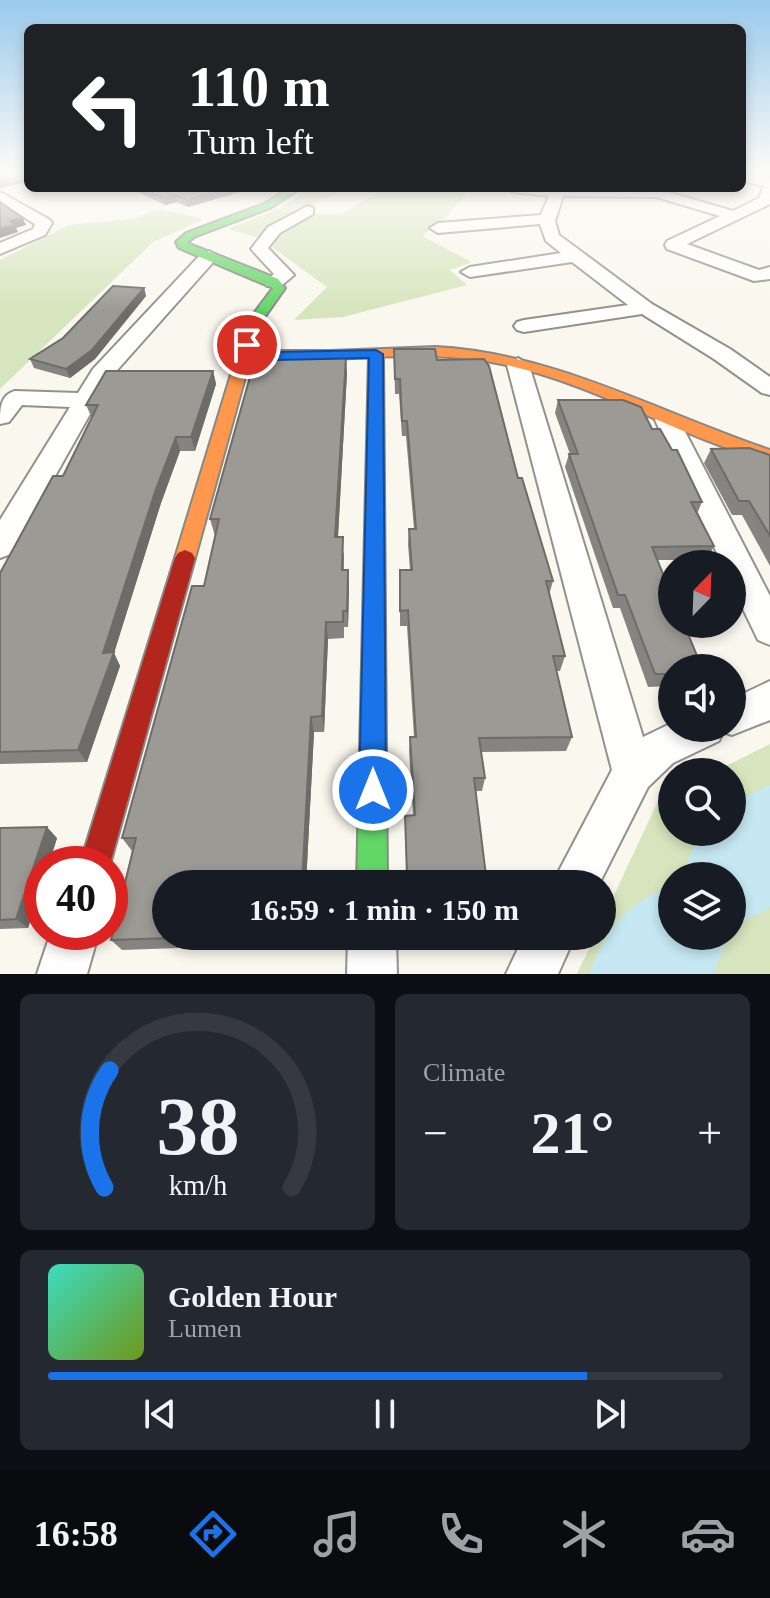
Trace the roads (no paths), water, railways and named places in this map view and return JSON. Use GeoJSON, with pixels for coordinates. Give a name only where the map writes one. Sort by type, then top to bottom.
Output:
{"type":"FeatureCollection","features":[{"type":"Feature","properties":{"kind":"street"},"geometry":{"type":"LineString","coordinates":[[0,249],[39,232],[44,223],[38,219]]}},
{"type":"Feature","properties":{"kind":"street"},"geometry":{"type":"LineString","coordinates":[[100,846],[239,374],[247,345],[247,332],[279,288],[274,282],[183,246],[181,242],[190,235],[231,219]]}},
{"type":"Feature","properties":{"kind":"street"},"geometry":{"type":"LineString","coordinates":[[274,282],[285,275],[259,249],[274,230],[293,219]]}},
{"type":"Feature","properties":{"kind":"street"},"geometry":{"type":"LineString","coordinates":[[438,228],[542,219]]}},
{"type":"Feature","properties":{"kind":"street"},"geometry":{"type":"LineString","coordinates":[[547,219],[547,231],[552,238],[645,308],[722,354],[770,388]]}},
{"type":"Feature","properties":{"kind":"street"},"geometry":{"type":"LineString","coordinates":[[728,219],[673,245],[760,277],[770,272]]}},
{"type":"Feature","properties":{"kind":"street"},"geometry":{"type":"LineString","coordinates":[[0,546],[101,374],[209,256]]}},
{"type":"Feature","properties":{"kind":"street"},"geometry":{"type":"LineString","coordinates":[[470,272],[576,256]]}},
{"type":"Feature","properties":{"kind":"street"},"geometry":{"type":"LineString","coordinates":[[524,326],[645,308]]}},
{"type":"Feature","properties":{"kind":"street"},"geometry":{"type":"LineString","coordinates":[[247,345],[262,355],[276,356],[436,351],[472,354],[549,372],[667,420],[770,456]]}},
{"type":"Feature","properties":{"kind":"street"},"geometry":{"type":"LineString","coordinates":[[372,870],[376,354]]}},
{"type":"Feature","properties":{"kind":"street"},"geometry":{"type":"LineString","coordinates":[[518,365],[633,772]]}},
{"type":"Feature","properties":{"kind":"street"},"geometry":{"type":"LineString","coordinates":[[101,374],[131,374]]}},
{"type":"Feature","properties":{"kind":"street"},"geometry":{"type":"LineString","coordinates":[[208,374],[239,374]]}},
{"type":"Feature","properties":{"kind":"street"},"geometry":{"type":"LineString","coordinates":[[0,417],[15,398],[86,400]]}},
{"type":"Feature","properties":{"kind":"street"},"geometry":{"type":"LineString","coordinates":[[667,420],[770,630]]}},
{"type":"Feature","properties":{"kind":"street"},"geometry":{"type":"LineString","coordinates":[[746,712],[770,698]]}},
{"type":"Feature","properties":{"kind":"street"},"geometry":{"type":"LineString","coordinates":[[582,870],[633,772],[659,749],[674,742]]}},
{"type":"Feature","properties":{"kind":"street"},"geometry":{"type":"LineString","coordinates":[[62,974],[69,950]]}},
{"type":"Feature","properties":{"kind":"street"},"geometry":{"type":"LineString","coordinates":[[372,950],[372,974]]}},
{"type":"Feature","properties":{"kind":"street"},"geometry":{"type":"LineString","coordinates":[[531,974],[544,950]]}},
{"type":"Feature","properties":{"kind":"waterway"},"geometry":{"type":"LineString","coordinates":[[743,862],[770,832]]}},
{"type":"Feature","properties":{"kind":"waterway"},"geometry":{"type":"LineString","coordinates":[[643,974],[664,950]]}}]}
